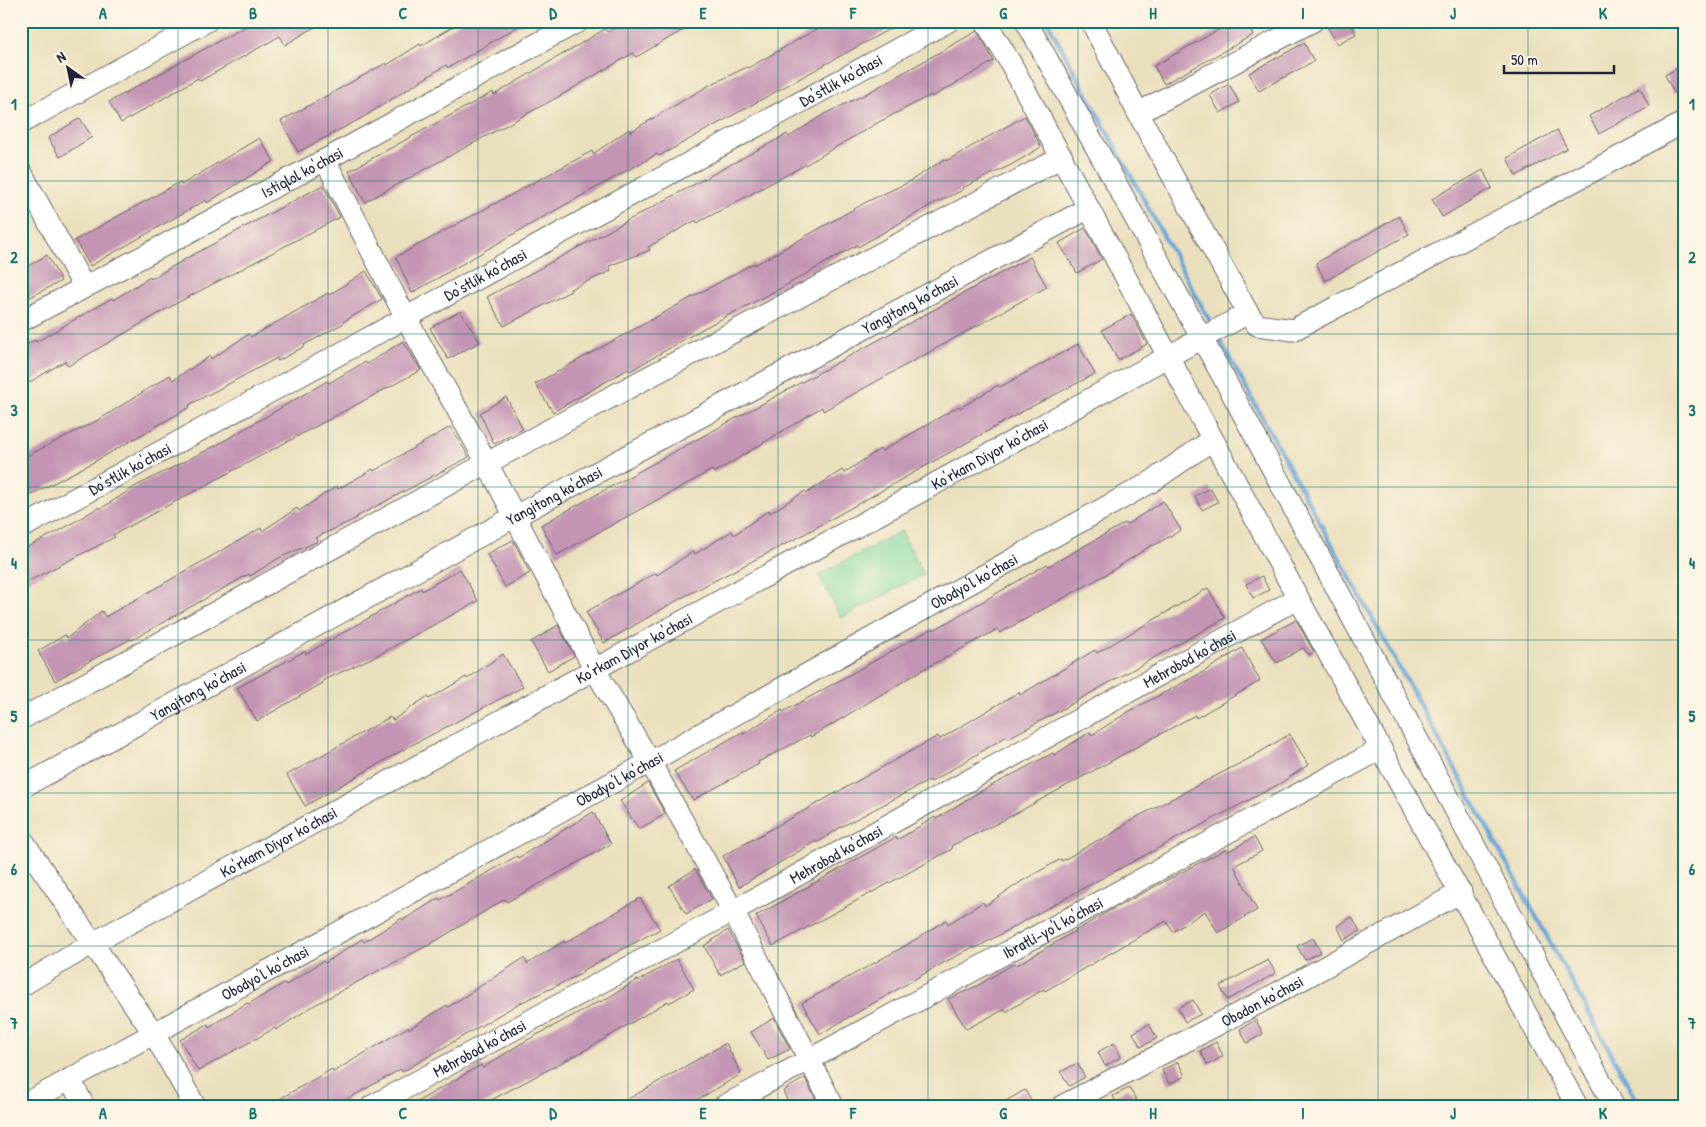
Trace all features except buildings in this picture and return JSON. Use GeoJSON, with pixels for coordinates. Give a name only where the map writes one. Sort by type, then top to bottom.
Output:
{"type":"FeatureCollection","features":[{"type":"Feature","properties":{"kind":"street"},"geometry":{"type":"LineString","coordinates":[[21,123],[207,21]]}},
{"type":"Feature","properties":{"kind":"street","name":"Istiqlol ko'chasi"},"geometry":{"type":"LineString","coordinates":[[21,321],[325,160],[579,21]]}},
{"type":"Feature","properties":{"kind":"street","name":"Do'stlik ko'chasi"},"geometry":{"type":"LineString","coordinates":[[21,528],[950,21]]}},
{"type":"Feature","properties":{"kind":"street"},"geometry":{"type":"LineString","coordinates":[[985,21],[1010,62],[1062,157],[1087,209],[1212,440],[1577,1106]]}},
{"type":"Feature","properties":{"kind":"street"},"geometry":{"type":"LineString","coordinates":[[1026,21],[1202,338],[1614,1106]]}},
{"type":"Feature","properties":{"kind":"street"},"geometry":{"type":"LineString","coordinates":[[1091,21],[1138,113],[1248,313],[1257,325],[1293,330],[1685,122]]}},
{"type":"Feature","properties":{"kind":"street"},"geometry":{"type":"LineString","coordinates":[[1138,113],[1313,21]]}},
{"type":"Feature","properties":{"kind":"street"},"geometry":{"type":"LineString","coordinates":[[21,719],[487,464],[1062,157]]}},
{"type":"Feature","properties":{"kind":"street"},"geometry":{"type":"LineString","coordinates":[[325,160],[406,318],[487,464],[594,670],[650,762],[733,911],[834,1106]]}},
{"type":"Feature","properties":{"kind":"street"},"geometry":{"type":"LineString","coordinates":[[21,172],[84,287]]}},
{"type":"Feature","properties":{"kind":"street","name":"Yangitong ko'chasi"},"geometry":{"type":"LineString","coordinates":[[21,788],[514,518],[1087,209]]}},
{"type":"Feature","properties":{"kind":"street","name":"Ko'rkam Diyor ko'chasi"},"geometry":{"type":"LineString","coordinates":[[21,986],[93,943],[1248,313]]}},
{"type":"Feature","properties":{"kind":"street","name":"Obodyo'l ko'chasi"},"geometry":{"type":"LineString","coordinates":[[21,1106],[650,762],[1152,482],[1212,440]]}},
{"type":"Feature","properties":{"kind":"street","name":"Mehrobod ko'chasi"},"geometry":{"type":"LineString","coordinates":[[372,1106],[733,911],[1298,598]]}},
{"type":"Feature","properties":{"kind":"street","name":"Ibratli-yo'l ko'chasi"},"geometry":{"type":"LineString","coordinates":[[724,1106],[1381,749]]}},
{"type":"Feature","properties":{"kind":"street"},"geometry":{"type":"LineString","coordinates":[[21,838],[154,1034],[195,1106]]}},
{"type":"Feature","properties":{"kind":"street","name":"Obodon ko'chasi"},"geometry":{"type":"LineString","coordinates":[[1062,1106],[1270,997],[1461,892]]}},
{"type":"Feature","properties":{"kind":"street"},"geometry":{"type":"LineString","coordinates":[[70,1079],[84,1106]]}},
{"type":"Feature","properties":{"kind":"green space"},"geometry":{"type":"Polygon","coordinates":[[[901,531],[924,574],[841,618],[819,575],[901,531]]]}},
{"type":"Feature","properties":{"kind":"waterway"},"geometry":{"type":"LineString","coordinates":[[1047,21],[1212,325]]}},
{"type":"Feature","properties":{"kind":"waterway"},"geometry":{"type":"LineString","coordinates":[[1218,337],[1640,1106]]}}]}
